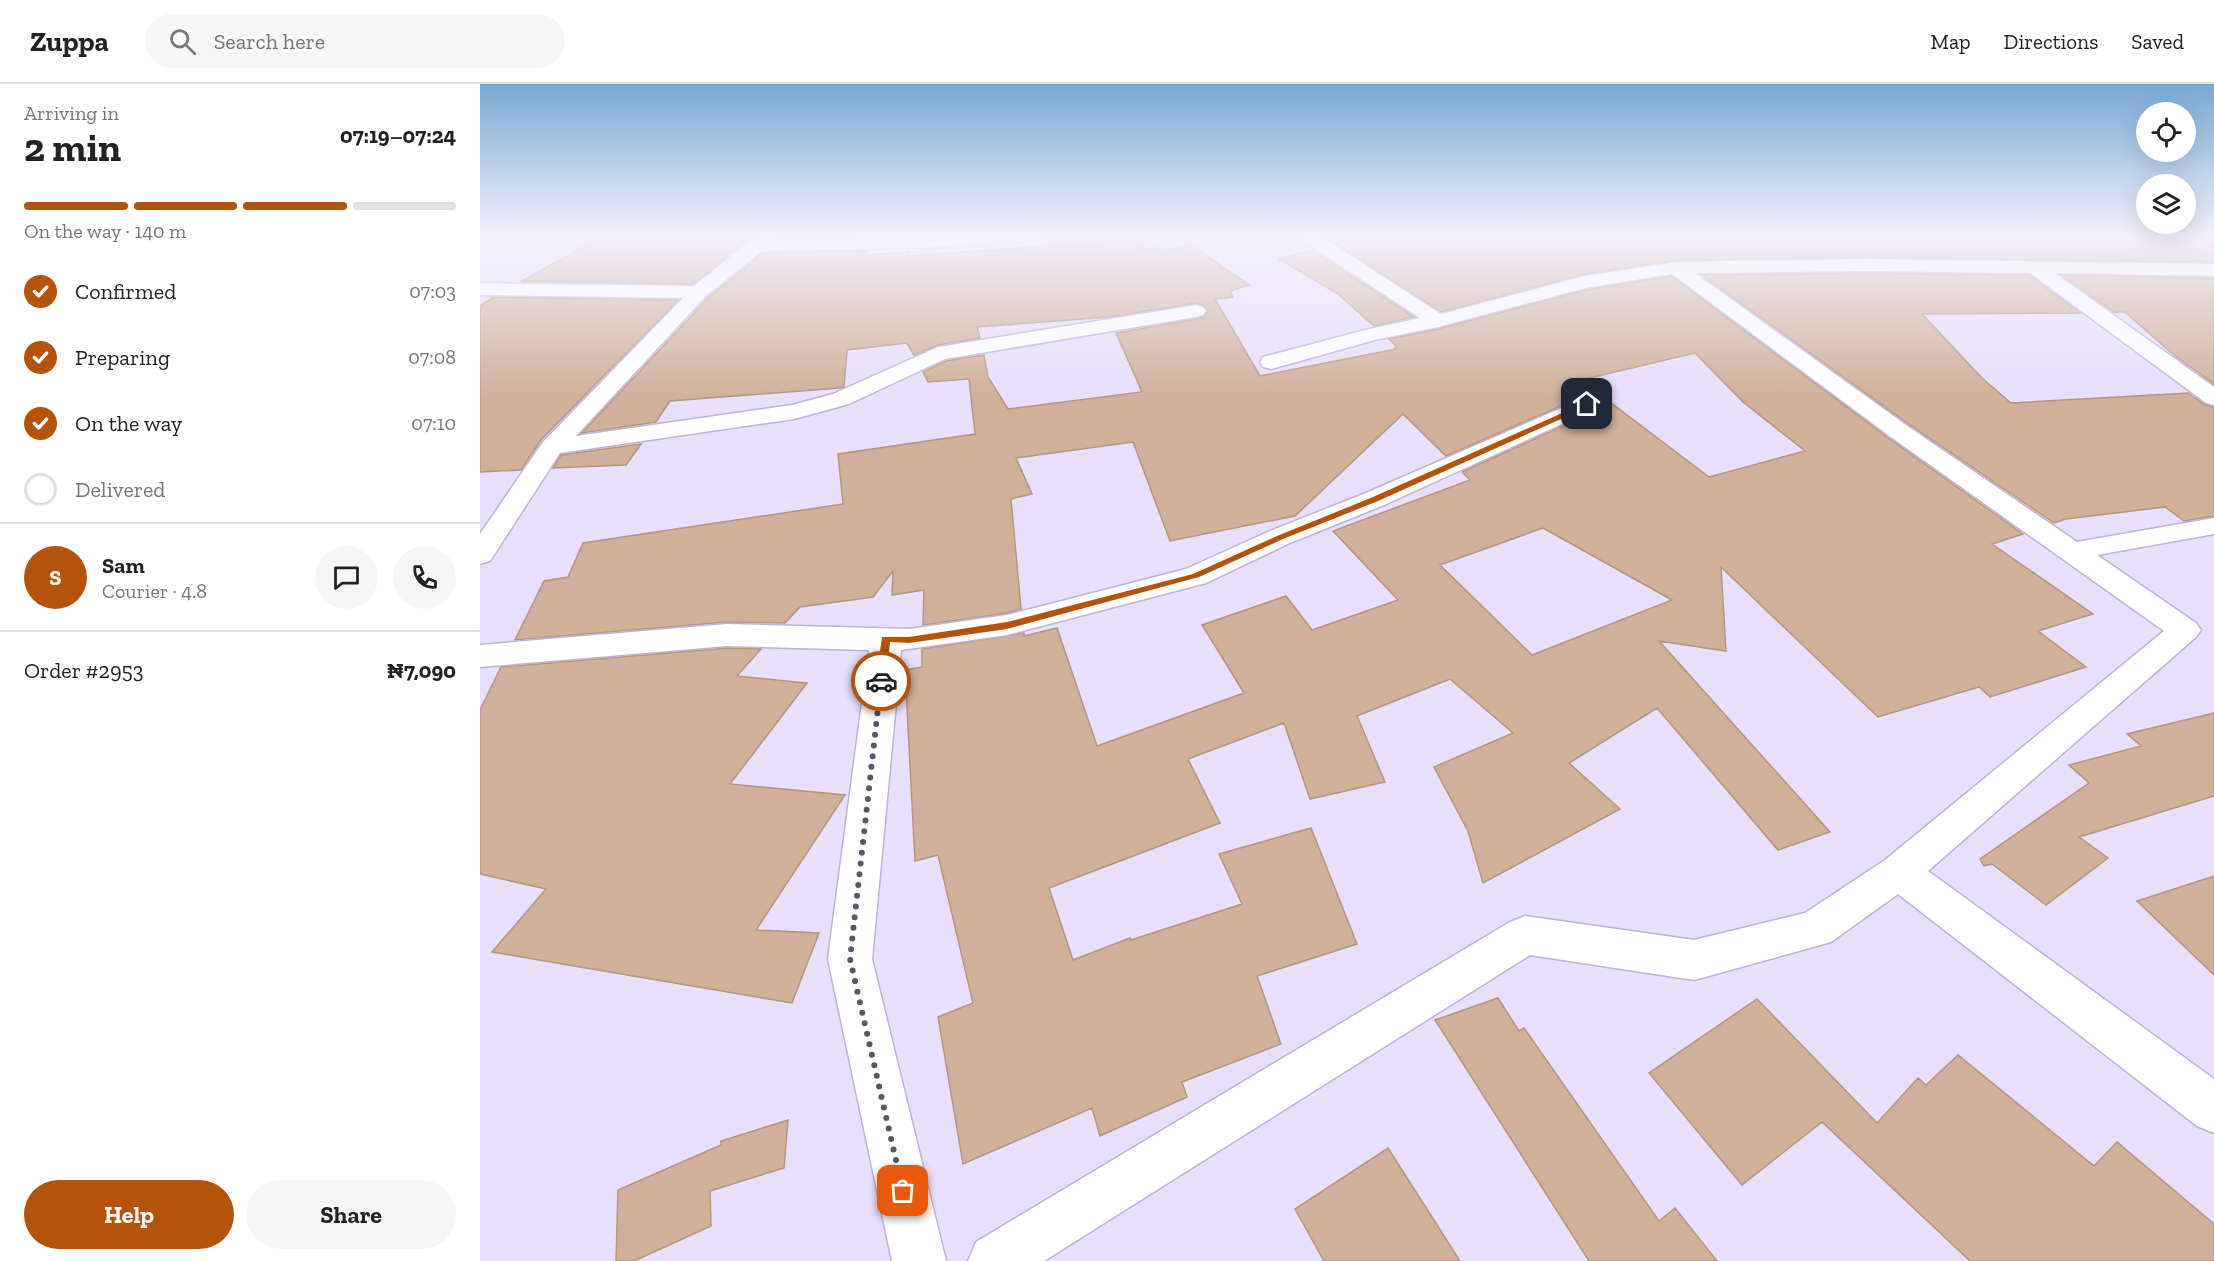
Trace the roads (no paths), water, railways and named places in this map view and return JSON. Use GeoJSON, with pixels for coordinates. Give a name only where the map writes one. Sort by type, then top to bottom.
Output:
{"type":"FeatureCollection","features":[{"type":"Feature","properties":{"kind":"street"},"geometry":{"type":"LineString","coordinates":[[548,290],[699,292]]}},
{"type":"Feature","properties":{"kind":"street"},"geometry":{"type":"LineString","coordinates":[[480,555],[552,447],[702,290]]}},
{"type":"Feature","properties":{"kind":"street"},"geometry":{"type":"LineString","coordinates":[[1391,290],[1438,321]]}},
{"type":"Feature","properties":{"kind":"street"},"geometry":{"type":"LineString","coordinates":[[1271,362],[1372,334],[1438,321],[1555,290]]}},
{"type":"Feature","properties":{"kind":"street"},"geometry":{"type":"LineString","coordinates":[[995,1261],[1525,934],[1694,960],[1816,929],[1899,872],[2185,630],[1897,430],[1706,290]]}},
{"type":"Feature","properties":{"kind":"street"},"geometry":{"type":"LineString","coordinates":[[2066,290],[2214,398]]}},
{"type":"Feature","properties":{"kind":"street"},"geometry":{"type":"LineString","coordinates":[[552,447],[794,412],[841,399],[938,354],[1196,311]]}},
{"type":"Feature","properties":{"kind":"street"},"geometry":{"type":"LineString","coordinates":[[480,656],[727,635],[909,640],[1007,626],[1196,576],[1280,537],[1376,499],[1587,404]]}},
{"type":"Feature","properties":{"kind":"street"},"geometry":{"type":"LineString","coordinates":[[2073,551],[2214,526]]}},
{"type":"Feature","properties":{"kind":"street"},"geometry":{"type":"LineString","coordinates":[[885,639],[850,959],[920,1261]]}},
{"type":"Feature","properties":{"kind":"street"},"geometry":{"type":"LineString","coordinates":[[1899,872],[2214,1109]]}}]}
